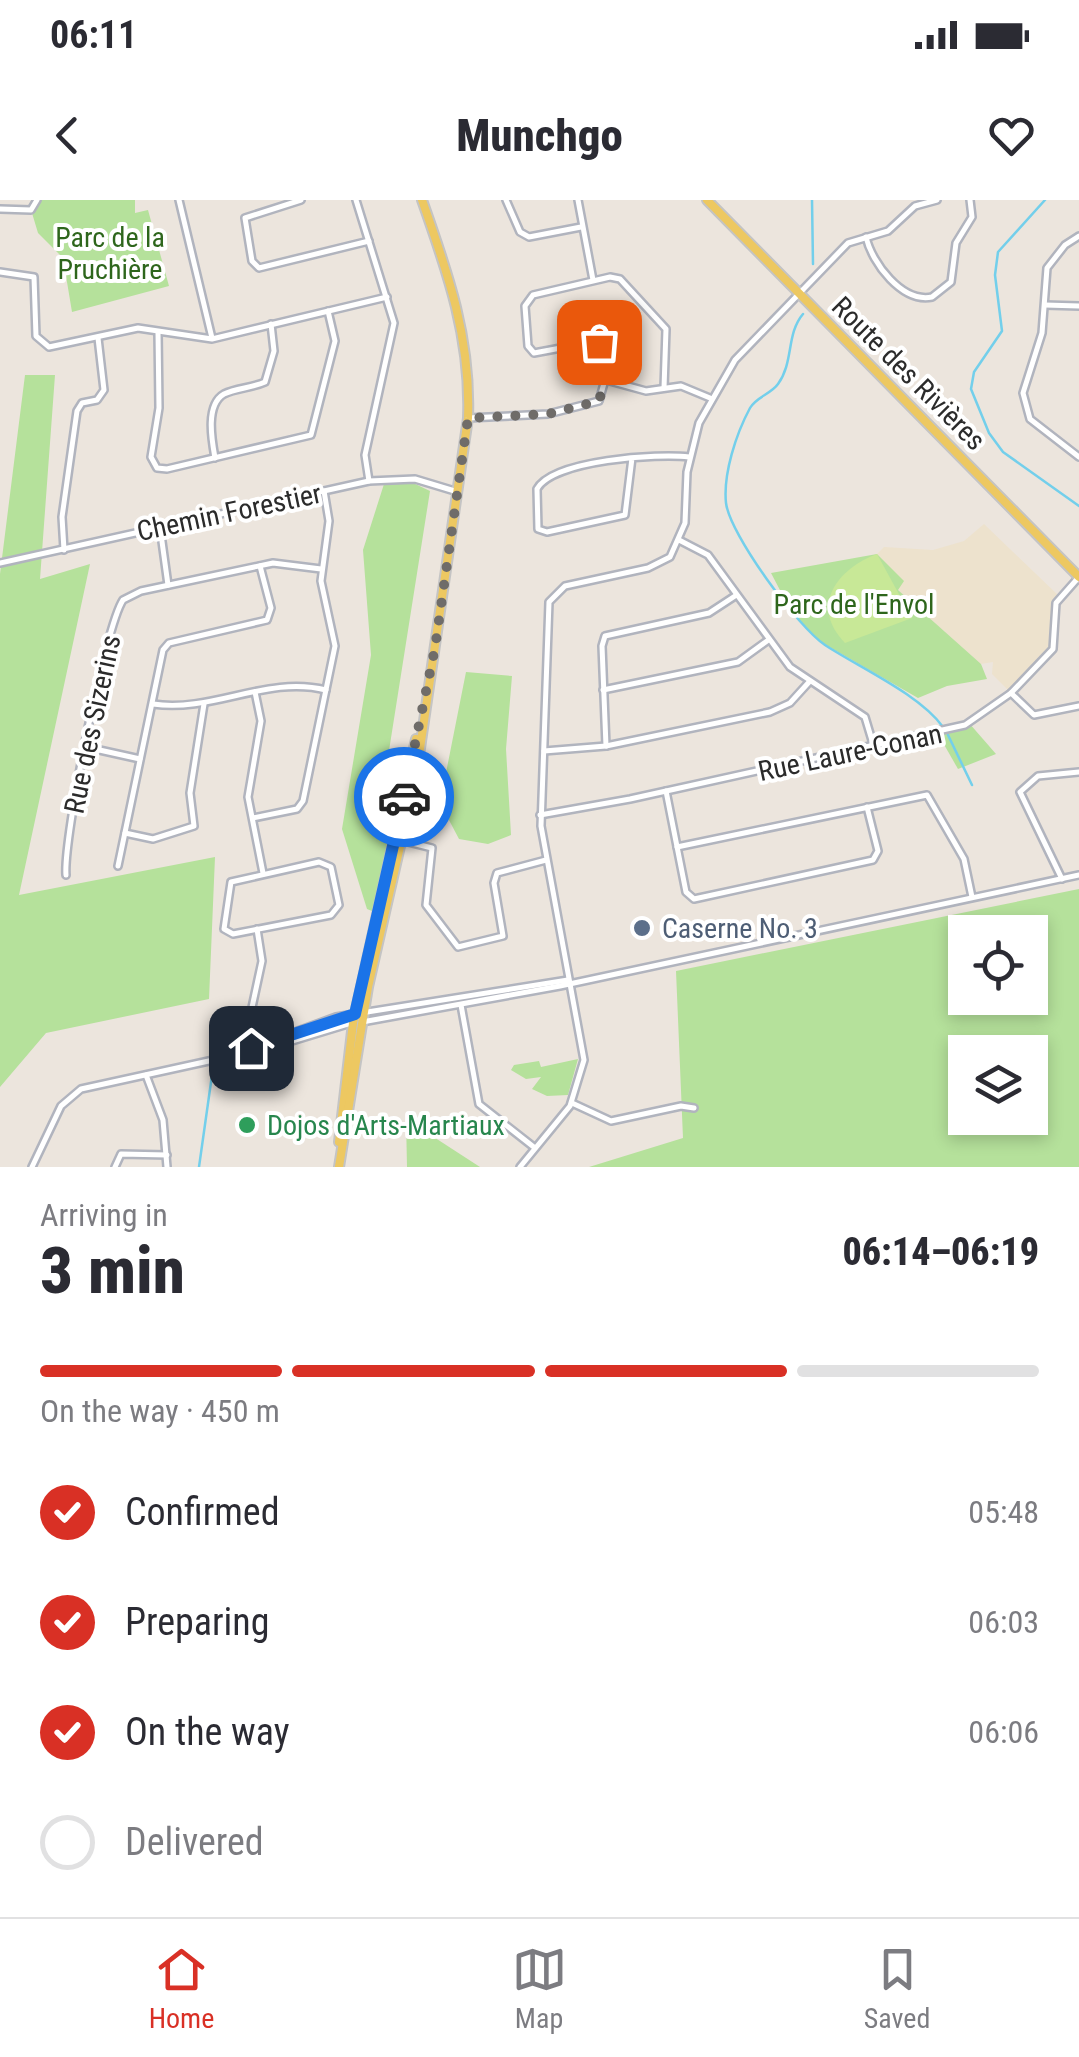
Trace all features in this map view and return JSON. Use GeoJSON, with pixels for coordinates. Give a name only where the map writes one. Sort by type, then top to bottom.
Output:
{"type":"FeatureCollection","features":[{"type":"Feature","properties":{"kind":"main road"},"geometry":{"type":"LineString","coordinates":[[339,1167],[358,1018],[400,840],[424,710],[468,418],[468,370],[459,306],[422,200]]}},
{"type":"Feature","properties":{"kind":"main road","name":"Route des Rivières"},"geometry":{"type":"LineString","coordinates":[[707,200],[1079,577]]}},
{"type":"Feature","properties":{"kind":"street"},"geometry":{"type":"LineString","coordinates":[[0,209],[31,210],[37,200]]}},
{"type":"Feature","properties":{"kind":"street"},"geometry":{"type":"LineString","coordinates":[[180,200],[212,339]]}},
{"type":"Feature","properties":{"kind":"street"},"geometry":{"type":"LineString","coordinates":[[302,200],[249,213],[245,218],[252,261],[259,268],[369,241]]}},
{"type":"Feature","properties":{"kind":"street"},"geometry":{"type":"LineString","coordinates":[[356,200],[387,298],[394,336],[365,455],[370,481]]}},
{"type":"Feature","properties":{"kind":"street"},"geometry":{"type":"LineString","coordinates":[[506,200],[520,232],[529,237],[581,227]]}},
{"type":"Feature","properties":{"kind":"street"},"geometry":{"type":"LineString","coordinates":[[578,200],[593,280]]}},
{"type":"Feature","properties":{"kind":"street"},"geometry":{"type":"LineString","coordinates":[[520,1167],[572,1103],[584,1060],[540,814],[549,602],[566,586],[664,563],[685,523],[690,457],[710,398],[735,360],[848,243],[888,231],[915,206],[936,200]]}},
{"type":"Feature","properties":{"kind":"street"},"geometry":{"type":"LineString","coordinates":[[866,237],[874,260],[907,292],[932,297],[952,282],[956,242],[972,217],[970,200]]}},
{"type":"Feature","properties":{"kind":"street"},"geometry":{"type":"LineString","coordinates":[[1079,236],[1065,245],[1047,268],[1039,347],[1025,379],[1025,407],[1041,429],[1079,457]]}},
{"type":"Feature","properties":{"kind":"street"},"geometry":{"type":"LineString","coordinates":[[0,272],[34,277],[38,342],[50,347],[138,328],[212,339],[387,298]]}},
{"type":"Feature","properties":{"kind":"street"},"geometry":{"type":"LineString","coordinates":[[468,418],[548,414],[599,401],[610,357],[599,342],[540,355],[528,346],[528,299],[593,280],[620,279],[662,322],[668,340],[664,388]]}},
{"type":"Feature","properties":{"kind":"street"},"geometry":{"type":"LineString","coordinates":[[1045,305],[1079,306]]}},
{"type":"Feature","properties":{"kind":"street"},"geometry":{"type":"LineString","coordinates":[[158,330],[159,408],[151,464],[167,469],[311,435],[335,342],[328,311]]}},
{"type":"Feature","properties":{"kind":"street"},"geometry":{"type":"LineString","coordinates":[[215,458],[211,438],[217,402],[222,395],[264,382],[274,352],[271,324]]}},
{"type":"Feature","properties":{"kind":"street"},"geometry":{"type":"LineString","coordinates":[[64,550],[62,517],[77,411],[82,403],[98,400],[104,390],[98,338]]}},
{"type":"Feature","properties":{"kind":"street"},"geometry":{"type":"LineString","coordinates":[[606,380],[646,391],[681,386],[710,398]]}},
{"type":"Feature","properties":{"kind":"street"},"geometry":{"type":"LineString","coordinates":[[632,458],[625,515],[547,532],[538,529],[538,490],[544,478],[632,458],[660,453],[690,457]]}},
{"type":"Feature","properties":{"kind":"street","name":"Chemin Forestier"},"geometry":{"type":"LineString","coordinates":[[0,563],[370,481],[415,479],[458,492]]}},
{"type":"Feature","properties":{"kind":"street"},"geometry":{"type":"LineString","coordinates":[[253,818],[302,806],[336,646],[321,569],[330,521],[324,491]]}},
{"type":"Feature","properties":{"kind":"street"},"geometry":{"type":"LineString","coordinates":[[160,527],[168,585]]}},
{"type":"Feature","properties":{"kind":"street"},"geometry":{"type":"LineString","coordinates":[[679,540],[708,555],[767,641],[810,682],[865,717],[874,747]]}},
{"type":"Feature","properties":{"kind":"street","name":"Rue des Sizerins"},"geometry":{"type":"LineString","coordinates":[[66,875],[66,850],[86,747],[118,608],[127,595],[281,562],[321,569]]}},
{"type":"Feature","properties":{"kind":"street"},"geometry":{"type":"LineString","coordinates":[[118,866],[163,650],[169,643],[268,620],[270,608],[260,566]]}},
{"type":"Feature","properties":{"kind":"street","name":"Rue Laure-Conan"},"geometry":{"type":"LineString","coordinates":[[540,814],[666,792],[964,725],[1010,693],[1053,649],[1056,602],[1079,577]]}},
{"type":"Feature","properties":{"kind":"street"},"geometry":{"type":"LineString","coordinates":[[606,746],[602,646],[609,634],[709,614],[736,596]]}},
{"type":"Feature","properties":{"kind":"street"},"geometry":{"type":"LineString","coordinates":[[603,690],[738,662],[767,641]]}},
{"type":"Feature","properties":{"kind":"street"},"geometry":{"type":"LineString","coordinates":[[544,751],[606,746],[777,710],[810,682]]}},
{"type":"Feature","properties":{"kind":"street"},"geometry":{"type":"LineString","coordinates":[[152,704],[178,708],[284,685],[326,690]]}},
{"type":"Feature","properties":{"kind":"street"},"geometry":{"type":"LineString","coordinates":[[255,692],[261,722],[248,786],[263,873]]}},
{"type":"Feature","properties":{"kind":"street"},"geometry":{"type":"LineString","coordinates":[[1010,693],[1034,715],[1079,706]]}},
{"type":"Feature","properties":{"kind":"street"},"geometry":{"type":"LineString","coordinates":[[125,833],[153,839],[194,826],[190,793],[204,704]]}},
{"type":"Feature","properties":{"kind":"street"},"geometry":{"type":"LineString","coordinates":[[86,747],[140,759]]}},
{"type":"Feature","properties":{"kind":"street"},"geometry":{"type":"LineString","coordinates":[[1062,879],[1020,792],[1024,784],[1038,776],[1079,772]]}},
{"type":"Feature","properties":{"kind":"street"},"geometry":{"type":"LineString","coordinates":[[666,792],[686,892],[694,898],[867,862],[878,851],[867,806]]}},
{"type":"Feature","properties":{"kind":"street"},"geometry":{"type":"LineString","coordinates":[[677,848],[921,794],[931,798],[964,859],[972,897]]}},
{"type":"Feature","properties":{"kind":"street"},"geometry":{"type":"LineString","coordinates":[[400,840],[432,848],[426,904],[458,947],[503,936],[494,883],[497,873],[546,860]]}},
{"type":"Feature","properties":{"kind":"street"},"geometry":{"type":"LineString","coordinates":[[325,863],[331,867],[339,906],[331,915],[257,929],[233,934],[224,929],[227,886],[234,879],[325,863]]}},
{"type":"Feature","properties":{"kind":"street"},"geometry":{"type":"LineString","coordinates":[[358,1018],[461,1006],[1079,875]]}},
{"type":"Feature","properties":{"kind":"street"},"geometry":{"type":"LineString","coordinates":[[251,1048],[248,1026],[262,961],[257,929]]}},
{"type":"Feature","properties":{"kind":"street"},"geometry":{"type":"LineString","coordinates":[[32,1167],[61,1106],[73,1094],[358,1018],[545,981],[570,981]]}},
{"type":"Feature","properties":{"kind":"street"},"geometry":{"type":"LineString","coordinates":[[461,1006],[479,1104],[535,1148]]}},
{"type":"Feature","properties":{"kind":"street"},"geometry":{"type":"LineString","coordinates":[[146,1075],[158,1102],[168,1167]]}},
{"type":"Feature","properties":{"kind":"street"},"geometry":{"type":"LineString","coordinates":[[572,1103],[611,1121],[680,1106],[694,1108]]}},
{"type":"Feature","properties":{"kind":"street"},"geometry":{"type":"LineString","coordinates":[[115,1167],[121,1154],[167,1155]]}},
{"type":"Feature","properties":{"kind":"shaded area"},"geometry":{"type":"Polygon","coordinates":[[[984,524],[1060,597],[1054,613],[1053,649],[1011,693],[992,674],[993,662],[981,664],[898,590],[877,554],[884,547],[933,550],[964,541],[984,524]]]}},
{"type":"Feature","properties":{"kind":"green space","name":"Parc de la Pruchière"},"geometry":{"type":"Polygon","coordinates":[[[39,200],[135,200],[135,213],[148,210],[169,286],[72,312],[63,258],[38,233],[32,213],[39,200]]]}},
{"type":"Feature","properties":{"kind":"green space"},"geometry":{"type":"Polygon","coordinates":[[[605,308],[631,333],[608,352],[593,342],[584,314],[605,308]]]}},
{"type":"Feature","properties":{"kind":"green space"},"geometry":{"type":"Polygon","coordinates":[[[25,375],[55,375],[40,579],[90,564],[19,895],[215,857],[209,999],[46,1033],[0,1087],[0,574],[25,375]]]}},
{"type":"Feature","properties":{"kind":"green space"},"geometry":{"type":"Polygon","coordinates":[[[411,482],[430,491],[379,814],[398,820],[372,911],[367,909],[342,829],[371,655],[363,550],[384,484],[411,482]]]}},
{"type":"Feature","properties":{"kind":"green space","name":"Parc de l'Envol"},"geometry":{"type":"Polygon","coordinates":[[[877,554],[904,581],[898,590],[981,664],[987,679],[947,686],[918,698],[819,641],[779,600],[782,594],[771,573],[877,554]]]}},
{"type":"Feature","properties":{"kind":"green space"},"geometry":{"type":"Polygon","coordinates":[[[877,554],[912,618],[845,643],[829,616],[833,590],[850,569],[877,554]]]}},
{"type":"Feature","properties":{"kind":"green space"},"geometry":{"type":"Polygon","coordinates":[[[466,672],[512,676],[506,749],[511,835],[488,844],[459,839],[440,803],[466,672]]]}},
{"type":"Feature","properties":{"kind":"green space"},"geometry":{"type":"Polygon","coordinates":[[[969,723],[996,754],[958,769],[938,734],[969,723]]]}},
{"type":"Feature","properties":{"kind":"green space"},"geometry":{"type":"Polygon","coordinates":[[[1079,889],[1079,1167],[589,1167],[683,1138],[676,971],[948,916],[948,1015],[1048,1015],[1048,915],[951,915],[1079,889]]]}},
{"type":"Feature","properties":{"kind":"green space"},"geometry":{"type":"Polygon","coordinates":[[[578,1059],[568,1095],[547,1096],[532,1089],[541,1077],[526,1079],[511,1070],[514,1065],[539,1061],[541,1067],[578,1059]]]}},
{"type":"Feature","properties":{"kind":"green space"},"geometry":{"type":"Polygon","coordinates":[[[406,1119],[480,1167],[407,1167],[406,1119]]]}},
{"type":"Feature","properties":{"kind":"waterway"},"geometry":{"type":"LineString","coordinates":[[812,200],[813,264]]}},
{"type":"Feature","properties":{"kind":"waterway"},"geometry":{"type":"LineString","coordinates":[[1045,200],[998,252],[995,275],[1002,331],[974,372],[971,389],[989,433],[1003,452],[1079,506]]}},
{"type":"Feature","properties":{"kind":"waterway"},"geometry":{"type":"LineString","coordinates":[[803,314],[794,330],[783,375],[775,387],[753,404],[735,442],[726,492],[730,518],[767,579],[813,635],[904,693],[943,727]]}},
{"type":"Feature","properties":{"kind":"waterway"},"geometry":{"type":"LineString","coordinates":[[948,735],[972,785]]}},
{"type":"Feature","properties":{"kind":"waterway"},"geometry":{"type":"LineString","coordinates":[[216,1049],[217,1031]]}},
{"type":"Feature","properties":{"kind":"waterway"},"geometry":{"type":"LineString","coordinates":[[199,1167],[213,1068]]}},
{"type":"Feature","properties":{"kind":"way so far"},"geometry":{"type":"LineString","coordinates":[[404,797],[435,648],[468,418],[548,414],[599,401],[610,357],[599,342]]}},
{"type":"Feature","properties":{"kind":"place","name":"Caserne No. 3"},"geometry":{"type":"Point","coordinates":[642,928]}},
{"type":"Feature","properties":{"kind":"place","name":"Dojos d'Arts-Martiaux"},"geometry":{"type":"Point","coordinates":[247,1125]}},
{"type":"Feature","properties":{"kind":"route"},"geometry":{"type":"LineString","coordinates":[[251,1048],[304,1027],[355,1014],[404,797]]}}]}
